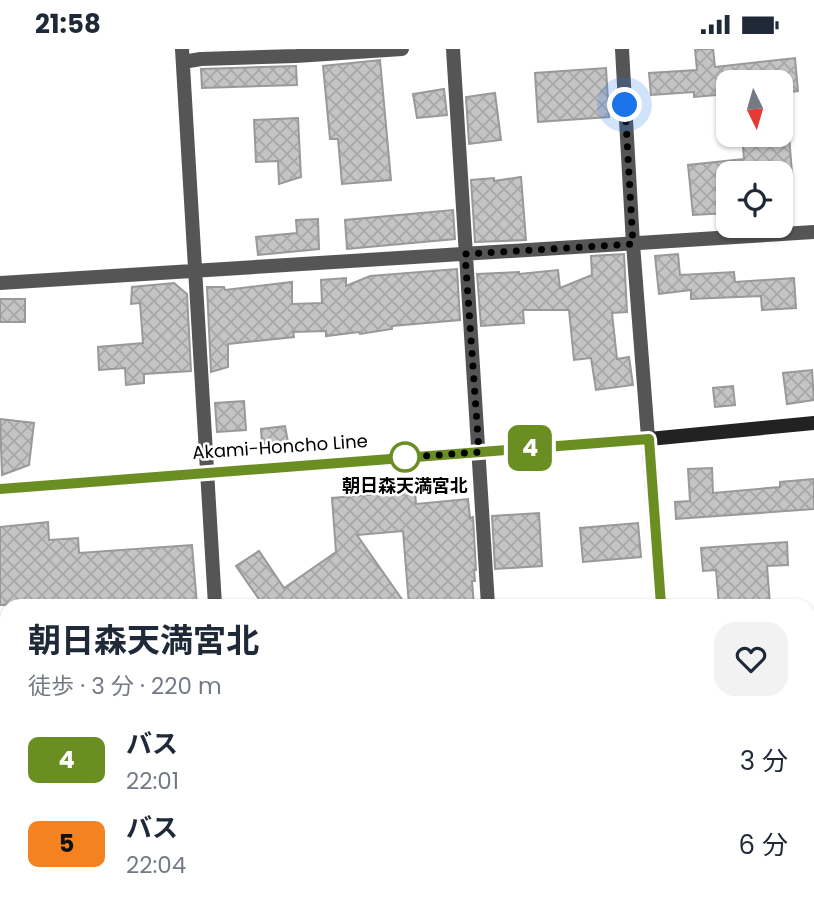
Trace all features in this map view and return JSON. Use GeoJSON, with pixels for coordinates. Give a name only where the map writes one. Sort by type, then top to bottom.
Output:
{"type":"FeatureCollection","features":[{"type":"Feature","properties":{"kind":"main road","name":"Akami-Honcho Line"},"geometry":{"type":"LineString","coordinates":[[0,489],[649,439],[814,423]]}},
{"type":"Feature","properties":{"kind":"street"},"geometry":{"type":"LineString","coordinates":[[215,599],[182,56],[201,59],[296,56],[402,49]]}},
{"type":"Feature","properties":{"kind":"street"},"geometry":{"type":"LineString","coordinates":[[453,49],[488,599]]}},
{"type":"Feature","properties":{"kind":"street"},"geometry":{"type":"LineString","coordinates":[[622,49],[633,244],[661,599]]}},
{"type":"Feature","properties":{"kind":"street"},"geometry":{"type":"LineString","coordinates":[[0,283],[814,232]]}},
{"type":"Feature","properties":{"kind":"building"},"geometry":{"type":"Polygon","coordinates":[[[695,49],[713,49],[715,67],[795,58],[798,91],[793,92],[793,70],[716,70],[716,95],[694,97],[694,92],[651,95],[649,73],[697,70],[695,49]]]}},
{"type":"Feature","properties":{"kind":"building"},"geometry":{"type":"Polygon","coordinates":[[[380,60],[391,180],[342,184],[338,139],[330,139],[323,66],[380,60]]]}},
{"type":"Feature","properties":{"kind":"building"},"geometry":{"type":"Polygon","coordinates":[[[296,66],[297,85],[202,88],[201,69],[296,66]]]}},
{"type":"Feature","properties":{"kind":"building"},"geometry":{"type":"Polygon","coordinates":[[[606,68],[609,117],[538,122],[535,73],[606,68]]]}},
{"type":"Feature","properties":{"kind":"building"},"geometry":{"type":"Polygon","coordinates":[[[444,89],[447,115],[417,118],[413,94],[444,89]]]}},
{"type":"Feature","properties":{"kind":"building"},"geometry":{"type":"Polygon","coordinates":[[[495,93],[501,140],[469,144],[466,97],[495,93]]]}},
{"type":"Feature","properties":{"kind":"building"},"geometry":{"type":"Polygon","coordinates":[[[298,118],[301,177],[279,184],[278,161],[256,162],[254,120],[298,118]]]}},
{"type":"Feature","properties":{"kind":"building"},"geometry":{"type":"Polygon","coordinates":[[[743,147],[790,147],[791,161],[725,161],[744,159],[743,147]]]}},
{"type":"Feature","properties":{"kind":"building"},"geometry":{"type":"Polygon","coordinates":[[[716,162],[716,214],[693,215],[688,165],[716,162]]]}},
{"type":"Feature","properties":{"kind":"building"},"geometry":{"type":"Polygon","coordinates":[[[521,177],[526,240],[475,242],[471,180],[494,178],[494,181],[521,177]]]}},
{"type":"Feature","properties":{"kind":"building"},"geometry":{"type":"Polygon","coordinates":[[[453,210],[455,239],[347,249],[345,220],[453,210]]]}},
{"type":"Feature","properties":{"kind":"building"},"geometry":{"type":"Polygon","coordinates":[[[318,219],[319,249],[258,255],[256,237],[297,233],[296,220],[318,219]]]}},
{"type":"Feature","properties":{"kind":"building"},"geometry":{"type":"Polygon","coordinates":[[[624,254],[627,312],[612,313],[617,359],[629,357],[633,385],[596,390],[591,358],[574,360],[569,310],[523,310],[524,323],[481,326],[477,274],[558,270],[560,288],[592,275],[591,256],[624,254]]]}},
{"type":"Feature","properties":{"kind":"building"},"geometry":{"type":"Polygon","coordinates":[[[678,254],[680,275],[734,272],[735,282],[794,278],[796,308],[762,310],[761,296],[691,299],[691,290],[659,294],[655,256],[678,254]]]}},
{"type":"Feature","properties":{"kind":"building"},"geometry":{"type":"Polygon","coordinates":[[[457,269],[460,320],[392,326],[392,329],[360,334],[326,336],[326,331],[293,332],[294,337],[228,344],[228,367],[211,372],[207,287],[224,287],[225,290],[292,282],[292,304],[322,303],[321,280],[346,278],[346,286],[370,276],[457,269]]]}},
{"type":"Feature","properties":{"kind":"building"},"geometry":{"type":"Polygon","coordinates":[[[174,283],[187,294],[191,371],[144,374],[144,383],[126,385],[125,368],[99,370],[98,347],[143,343],[140,303],[131,304],[132,287],[174,283]]]}},
{"type":"Feature","properties":{"kind":"building"},"geometry":{"type":"Polygon","coordinates":[[[0,299],[25,299],[25,322],[0,322],[0,299]]]}},
{"type":"Feature","properties":{"kind":"building"},"geometry":{"type":"Polygon","coordinates":[[[812,370],[814,400],[787,404],[783,373],[812,370]]]}},
{"type":"Feature","properties":{"kind":"building"},"geometry":{"type":"Polygon","coordinates":[[[733,386],[735,405],[715,407],[713,388],[733,386]]]}},
{"type":"Feature","properties":{"kind":"building"},"geometry":{"type":"Polygon","coordinates":[[[244,401],[246,430],[217,432],[215,403],[244,401]]]}},
{"type":"Feature","properties":{"kind":"building"},"geometry":{"type":"Polygon","coordinates":[[[0,419],[34,423],[29,465],[2,475],[0,419]]]}},
{"type":"Feature","properties":{"kind":"building"},"geometry":{"type":"Polygon","coordinates":[[[285,426],[288,442],[262,445],[261,429],[285,426]]]}},
{"type":"Feature","properties":{"kind":"building"},"geometry":{"type":"Polygon","coordinates":[[[712,468],[713,493],[780,487],[780,482],[814,479],[814,509],[676,519],[675,502],[690,501],[688,469],[712,468]]]}},
{"type":"Feature","properties":{"kind":"building"},"geometry":{"type":"Polygon","coordinates":[[[415,491],[416,504],[468,499],[470,518],[473,517],[476,570],[475,581],[472,581],[474,599],[409,599],[403,531],[357,535],[402,599],[259,599],[236,566],[259,551],[284,588],[336,552],[332,498],[415,491]]]}},
{"type":"Feature","properties":{"kind":"building"},"geometry":{"type":"Polygon","coordinates":[[[539,513],[542,566],[495,569],[492,516],[539,513]]]}},
{"type":"Feature","properties":{"kind":"building"},"geometry":{"type":"Polygon","coordinates":[[[48,522],[49,540],[78,538],[79,553],[192,545],[196,599],[0,599],[0,527],[48,522]]]}},
{"type":"Feature","properties":{"kind":"building"},"geometry":{"type":"Polygon","coordinates":[[[638,523],[641,557],[583,562],[580,528],[638,523]]]}},
{"type":"Feature","properties":{"kind":"building"},"geometry":{"type":"Polygon","coordinates":[[[787,542],[788,565],[767,566],[770,599],[718,599],[716,570],[703,571],[701,548],[787,542]]]}},
{"type":"Feature","properties":{"kind":"bus line","name":"4"},"geometry":{"type":"LineString","coordinates":[[0,489],[649,439],[661,599]]}},
{"type":"Feature","properties":{"kind":"place","name":"朝日森天満宮北"},"geometry":{"type":"Point","coordinates":[405,457]}},
{"type":"Feature","properties":{"kind":"route"},"geometry":{"type":"LineString","coordinates":[[405,457],[397,458],[479,452],[465,254],[633,244],[625,105]]}}]}
